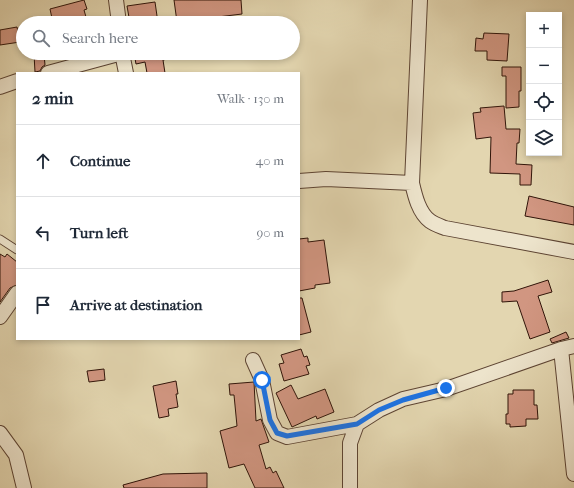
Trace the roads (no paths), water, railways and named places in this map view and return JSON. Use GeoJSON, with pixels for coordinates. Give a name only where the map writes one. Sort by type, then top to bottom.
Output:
{"type":"FeatureCollection","features":[{"type":"Feature","properties":{"kind":"street"},"geometry":{"type":"LineString","coordinates":[[116,0],[118,16]]}},
{"type":"Feature","properties":{"kind":"street"},"geometry":{"type":"LineString","coordinates":[[420,0],[412,183],[421,210],[429,221],[445,228],[574,252]]}},
{"type":"Feature","properties":{"kind":"street"},"geometry":{"type":"LineString","coordinates":[[52,72],[96,60]]}},
{"type":"Feature","properties":{"kind":"street"},"geometry":{"type":"LineString","coordinates":[[123,60],[126,72]]}},
{"type":"Feature","properties":{"kind":"street"},"geometry":{"type":"LineString","coordinates":[[0,87],[16,82]]}},
{"type":"Feature","properties":{"kind":"street"},"geometry":{"type":"LineString","coordinates":[[300,181],[326,179],[412,183]]}},
{"type":"Feature","properties":{"kind":"street"},"geometry":{"type":"LineString","coordinates":[[0,317],[16,294]]}},
{"type":"Feature","properties":{"kind":"street"},"geometry":{"type":"LineString","coordinates":[[253,360],[262,380],[270,420],[277,433],[287,436],[357,424],[379,410],[403,400],[446,388],[567,347],[574,474]]}},
{"type":"Feature","properties":{"kind":"street"},"geometry":{"type":"LineString","coordinates":[[350,488],[350,443],[357,424]]}},
{"type":"Feature","properties":{"kind":"street"},"geometry":{"type":"LineString","coordinates":[[0,433],[16,456],[24,488]]}},
{"type":"Feature","properties":{"kind":"lane"},"geometry":{"type":"LineString","coordinates":[[0,239],[16,249]]}}]}
